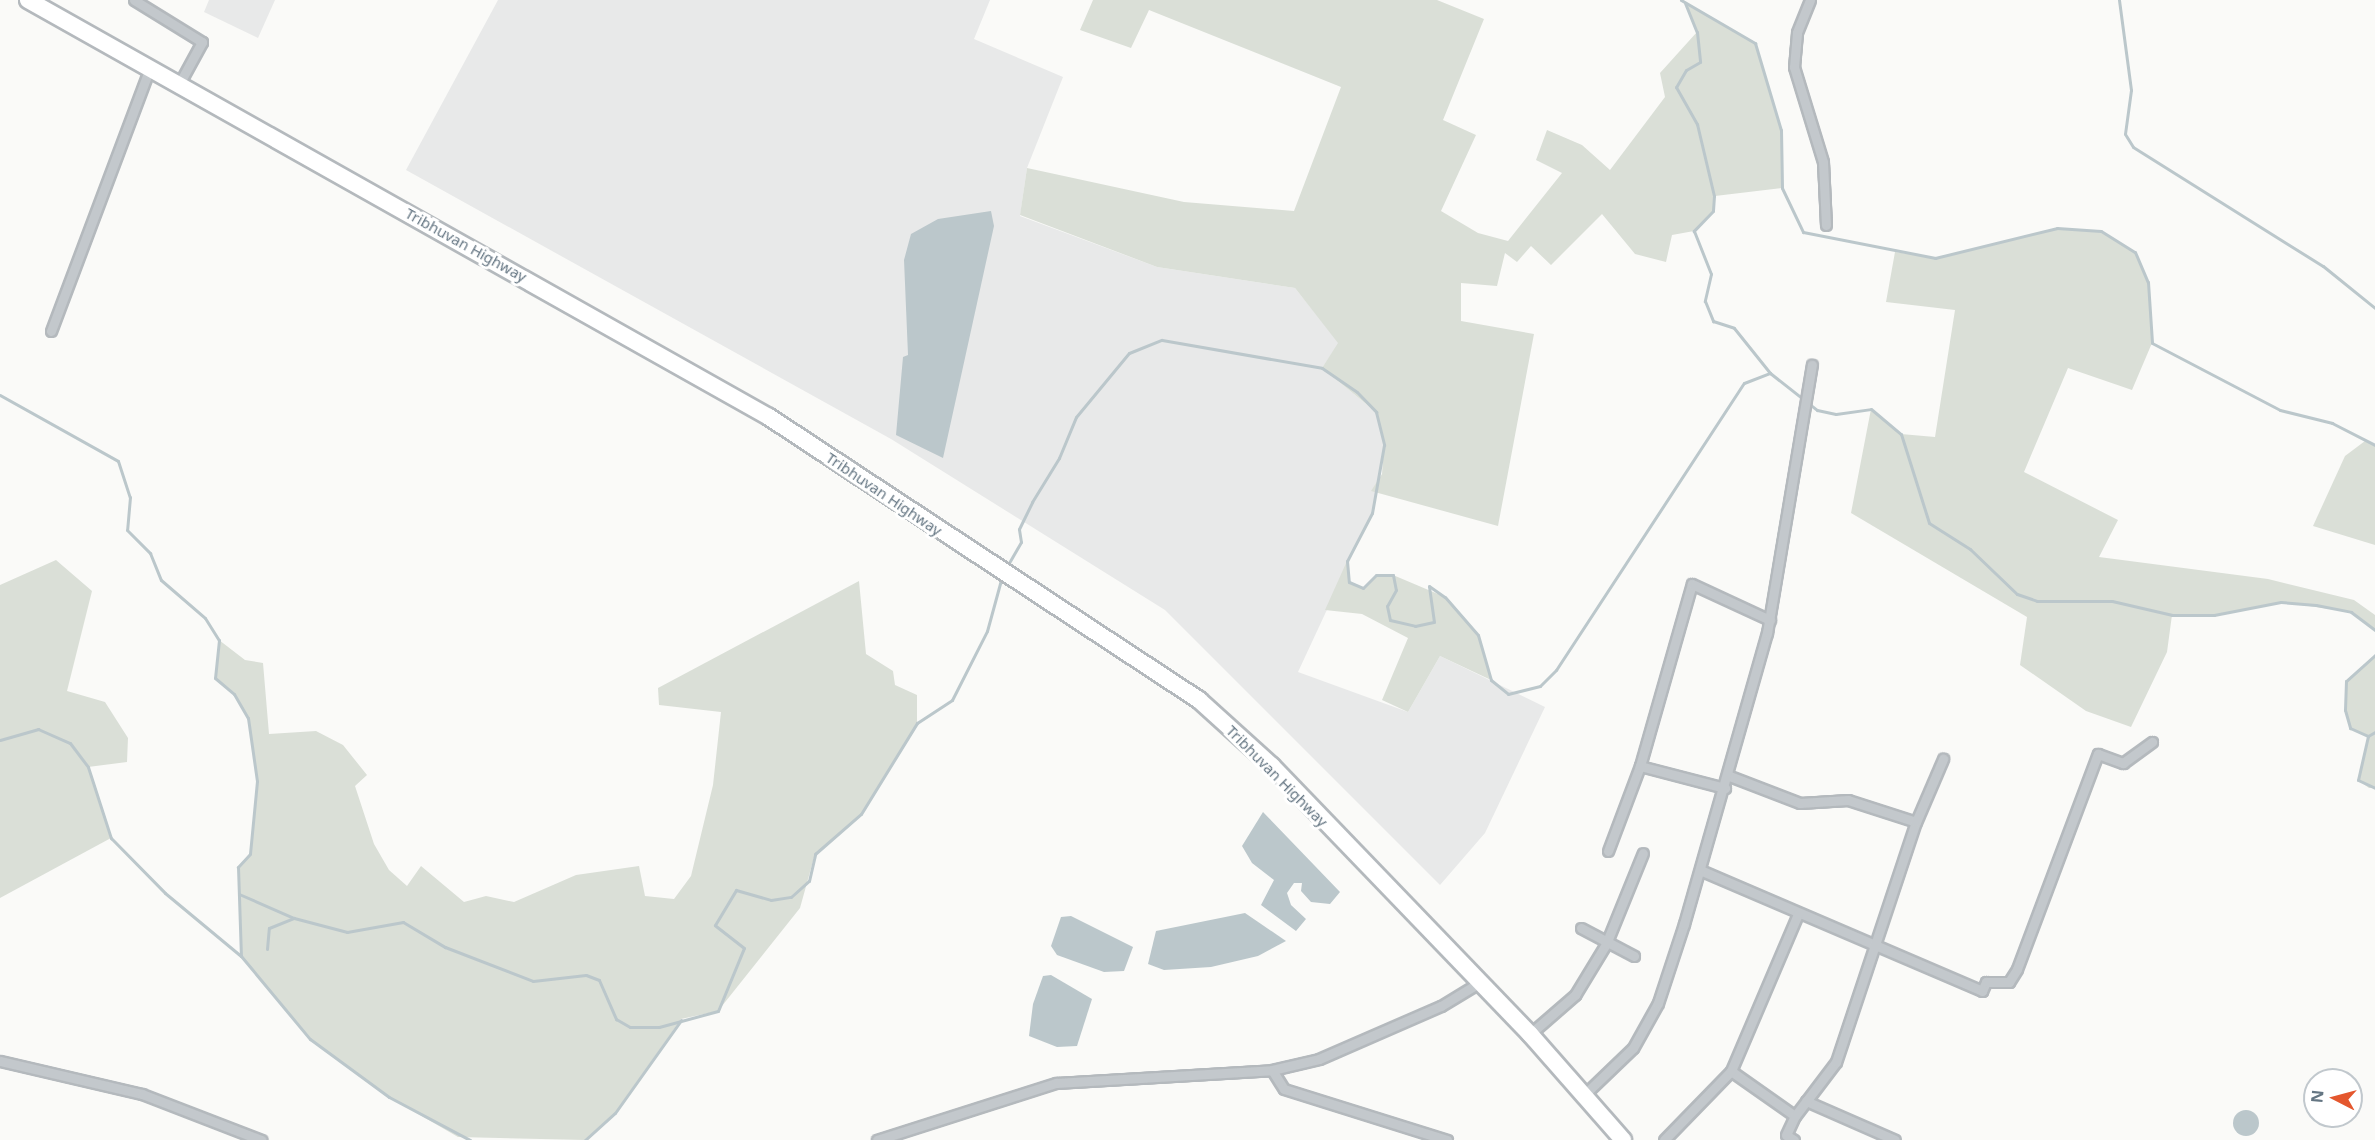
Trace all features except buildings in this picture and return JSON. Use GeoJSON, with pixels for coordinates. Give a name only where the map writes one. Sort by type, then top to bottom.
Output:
{"type":"FeatureCollection","features":[{"type":"Feature","properties":{"kind":"highway","name":"Tribhuvan Highway"},"geometry":{"type":"LineString","coordinates":[[28,0],[769,417],[1199,700],[1272,766],[1530,1034],[1623,1140]]}},
{"type":"Feature","properties":{"kind":"street"},"geometry":{"type":"LineString","coordinates":[[134,0],[202,42],[178,86]]}},
{"type":"Feature","properties":{"kind":"street"},"geometry":{"type":"LineString","coordinates":[[1810,0],[1797,33],[1794,67],[1823,162],[1826,225]]}},
{"type":"Feature","properties":{"kind":"street"},"geometry":{"type":"LineString","coordinates":[[51,331],[149,70]]}},
{"type":"Feature","properties":{"kind":"street"},"geometry":{"type":"LineString","coordinates":[[1585,1094],[1633,1048],[1658,1003],[1700,870],[1725,788],[1770,620],[1804,425],[1812,365]]}},
{"type":"Feature","properties":{"kind":"street"},"geometry":{"type":"LineString","coordinates":[[1608,851],[1641,766],[1692,584],[1770,620]]}},
{"type":"Feature","properties":{"kind":"street"},"geometry":{"type":"LineString","coordinates":[[1700,870],[1874,948],[1982,991],[1986,982],[2009,982],[2098,754],[2123,763],[2152,742]]}},
{"type":"Feature","properties":{"kind":"street"},"geometry":{"type":"LineString","coordinates":[[1794,1140],[1786,1134],[1795,1116],[1836,1062],[1916,822],[1943,759]]}},
{"type":"Feature","properties":{"kind":"street"},"geometry":{"type":"LineString","coordinates":[[1641,766],[1725,788]]}},
{"type":"Feature","properties":{"kind":"street"},"geometry":{"type":"LineString","coordinates":[[1727,774],[1800,803],[1848,800],[1916,822]]}},
{"type":"Feature","properties":{"kind":"street"},"geometry":{"type":"LineString","coordinates":[[1530,1034],[1575,995],[1606,944],[1642,853]]}},
{"type":"Feature","properties":{"kind":"street"},"geometry":{"type":"LineString","coordinates":[[1664,1140],[1731,1071],[1798,914]]}},
{"type":"Feature","properties":{"kind":"street"},"geometry":{"type":"LineString","coordinates":[[1581,928],[1606,944],[1634,956]]}},
{"type":"Feature","properties":{"kind":"street"},"geometry":{"type":"LineString","coordinates":[[877,1140],[1056,1083],[1272,1070],[1318,1059],[1441,1006],[1479,983]]}},
{"type":"Feature","properties":{"kind":"street"},"geometry":{"type":"LineString","coordinates":[[0,1061],[142,1094],[261,1140]]}},
{"type":"Feature","properties":{"kind":"street"},"geometry":{"type":"LineString","coordinates":[[1272,1070],[1284,1089],[1447,1140]]}},
{"type":"Feature","properties":{"kind":"street"},"geometry":{"type":"LineString","coordinates":[[1731,1071],[1795,1116]]}},
{"type":"Feature","properties":{"kind":"street"},"geometry":{"type":"LineString","coordinates":[[1806,1101],[1895,1140]]}},
{"type":"Feature","properties":{"kind":"shaded area"},"geometry":{"type":"Polygon","coordinates":[[[209,0],[275,0],[258,38],[204,12],[209,0]]]}},
{"type":"Feature","properties":{"kind":"shaded area"},"geometry":{"type":"Polygon","coordinates":[[[498,0],[990,0],[974,39],[1063,77],[1027,168],[1020,216],[1157,267],[1295,288],[1339,343],[1322,368],[1376,412],[1384,445],[1372,513],[1298,672],[1408,712],[1440,656],[1545,707],[1485,833],[1440,885],[1165,610],[891,439],[406,170],[498,0]]]}},
{"type":"Feature","properties":{"kind":"shaded area"},"geometry":{"type":"Polygon","coordinates":[[[1093,0],[1437,0],[1484,19],[1443,120],[1476,135],[1441,211],[1478,233],[1508,241],[1562,173],[1536,160],[1547,130],[1582,145],[1610,170],[1665,97],[1660,73],[1697,32],[1684,1],[1755,43],[1781,130],[1782,188],[1715,196],[1713,211],[1694,231],[1672,235],[1666,262],[1635,254],[1602,214],[1551,265],[1531,246],[1517,262],[1505,253],[1497,286],[1461,283],[1461,321],[1534,334],[1498,526],[1371,491],[1382,474],[1384,445],[1376,412],[1322,368],[1338,343],[1295,288],[1157,267],[1020,215],[1027,168],[1184,202],[1294,211],[1341,87],[1149,10],[1131,48],[1080,30],[1093,0]]]}},
{"type":"Feature","properties":{"kind":"shaded area"},"geometry":{"type":"Polygon","coordinates":[[[991,211],[994,226],[943,458],[896,435],[903,357],[908,355],[904,260],[911,234],[938,219],[991,211]]]}},
{"type":"Feature","properties":{"kind":"shaded area"},"geometry":{"type":"Polygon","coordinates":[[[2057,228],[2101,231],[2135,252],[2148,282],[2152,343],[2132,390],[2068,368],[2024,472],[2118,520],[2099,557],[2268,579],[2354,600],[2375,615],[2375,630],[2351,612],[2281,602],[2214,615],[2172,615],[2167,652],[2131,727],[2086,711],[2020,665],[2027,617],[1851,513],[1871,409],[1901,434],[1935,437],[1955,310],[1886,302],[1895,252],[1936,258],[2057,228]]]}},
{"type":"Feature","properties":{"kind":"shaded area"},"geometry":{"type":"Polygon","coordinates":[[[2365,441],[2375,445],[2375,545],[2313,526],[2345,456],[2365,441]]]}},
{"type":"Feature","properties":{"kind":"shaded area"},"geometry":{"type":"Polygon","coordinates":[[[56,560],[92,591],[67,691],[105,702],[128,738],[127,762],[88,767],[111,838],[0,898],[0,585],[56,560]]]}},
{"type":"Feature","properties":{"kind":"shaded area"},"geometry":{"type":"Polygon","coordinates":[[[1347,561],[1349,582],[1363,588],[1376,575],[1393,575],[1445,597],[1478,635],[1491,680],[1440,656],[1408,712],[1382,700],[1408,638],[1362,614],[1325,610],[1347,561]]]}},
{"type":"Feature","properties":{"kind":"shaded area"},"geometry":{"type":"Polygon","coordinates":[[[859,581],[866,654],[893,671],[895,685],[917,695],[917,723],[861,814],[815,854],[800,908],[718,1011],[681,1019],[615,1113],[585,1140],[458,1137],[389,1097],[310,1039],[241,956],[238,867],[250,853],[257,781],[248,718],[234,694],[215,678],[219,640],[245,660],[263,663],[269,734],[316,731],[343,745],[367,775],[355,786],[374,844],[389,870],[407,886],[421,866],[464,902],[486,896],[514,902],[576,875],[639,866],[645,896],[674,899],[691,876],[713,785],[721,712],[659,705],[658,688],[859,581]]]}},
{"type":"Feature","properties":{"kind":"shaded area"},"geometry":{"type":"Polygon","coordinates":[[[2375,655],[2375,788],[2369,788],[2358,780],[2368,737],[2350,728],[2345,710],[2346,681],[2375,655]]]}},
{"type":"Feature","properties":{"kind":"shaded area"},"geometry":{"type":"Polygon","coordinates":[[[1263,812],[1340,892],[1330,904],[1311,902],[1301,891],[1302,883],[1294,883],[1287,893],[1291,905],[1306,919],[1296,931],[1261,905],[1274,880],[1252,863],[1242,846],[1263,812]]]}},
{"type":"Feature","properties":{"kind":"shaded area"},"geometry":{"type":"Polygon","coordinates":[[[1245,913],[1286,941],[1258,956],[1211,967],[1164,970],[1148,964],[1156,931],[1245,913]]]}},
{"type":"Feature","properties":{"kind":"shaded area"},"geometry":{"type":"Polygon","coordinates":[[[1071,916],[1133,947],[1124,971],[1104,972],[1057,955],[1051,946],[1061,917],[1071,916]]]}},
{"type":"Feature","properties":{"kind":"shaded area"},"geometry":{"type":"Polygon","coordinates":[[[1051,975],[1092,999],[1077,1046],[1057,1047],[1029,1036],[1033,1004],[1043,976],[1051,975]]]}},
{"type":"Feature","properties":{"kind":"shaded area"},"geometry":{"type":"Polygon","coordinates":[[[2246,1110],[2255,1114],[2259,1123],[2255,1132],[2246,1136],[2237,1132],[2233,1123],[2237,1114],[2246,1110]]]}},
{"type":"Feature","properties":{"kind":"waterway"},"geometry":{"type":"LineString","coordinates":[[1681,0],[1755,43],[1781,130],[1782,188],[1803,232],[1935,258],[2057,228],[2101,231],[2135,252],[2148,282],[2152,343],[2280,410],[2332,423],[2375,445]]}},
{"type":"Feature","properties":{"kind":"waterway"},"geometry":{"type":"LineString","coordinates":[[2119,0],[2131,90],[2125,134],[2133,147],[2323,266],[2375,308]]}},
{"type":"Feature","properties":{"kind":"waterway"},"geometry":{"type":"LineString","coordinates":[[1685,3],[1697,32],[1700,62],[1686,70],[1676,87],[1697,124],[1714,196],[1713,211],[1694,231],[1711,274],[1705,301],[1713,321],[1734,328],[1770,373]]}},
{"type":"Feature","properties":{"kind":"waterway"},"geometry":{"type":"LineString","coordinates":[[1006,568],[1021,542],[1019,529],[1032,502],[1059,458],[1076,417],[1129,353],[1162,340],[1322,368],[1357,392],[1376,412],[1384,445],[1372,513],[1347,561],[1349,582],[1363,588],[1376,575],[1393,575],[1396,590],[1387,606],[1390,620],[1415,626],[1434,622],[1429,586],[1445,597],[1478,635],[1491,680],[1508,694],[1540,686],[1556,670],[1744,383],[1770,373],[1817,410],[1836,414],[1871,409],[1901,434],[1929,523],[1970,549],[2017,594],[2037,601],[2112,601],[2172,615],[2214,615],[2281,602],[2316,605],[2351,612],[2375,630]]}},
{"type":"Feature","properties":{"kind":"waterway"},"geometry":{"type":"LineString","coordinates":[[0,395],[118,461],[130,497],[127,530],[150,553],[161,580],[205,618],[219,640],[215,678],[234,694],[248,718],[257,781],[250,854],[238,867],[241,956]]}},
{"type":"Feature","properties":{"kind":"waterway"},"geometry":{"type":"LineString","coordinates":[[267,949],[269,928],[294,918],[347,932],[403,922],[445,947],[533,981],[586,975],[599,980],[616,1019],[630,1027],[659,1027],[718,1011],[744,948],[715,925],[736,890],[771,900],[791,897],[809,881],[815,854],[861,814],[917,723],[952,700],[987,631],[1002,576]]}},
{"type":"Feature","properties":{"kind":"waterway"},"geometry":{"type":"LineString","coordinates":[[2375,655],[2346,681],[2345,710],[2350,728],[2368,736],[2375,732]]}},
{"type":"Feature","properties":{"kind":"waterway"},"geometry":{"type":"LineString","coordinates":[[0,740],[38,729],[70,743],[88,767],[111,838],[165,893],[241,956],[310,1039],[389,1097],[470,1140]]}},
{"type":"Feature","properties":{"kind":"waterway"},"geometry":{"type":"LineString","coordinates":[[2368,736],[2358,780],[2375,788]]}},
{"type":"Feature","properties":{"kind":"waterway"},"geometry":{"type":"LineString","coordinates":[[239,894],[294,918]]}},
{"type":"Feature","properties":{"kind":"waterway"},"geometry":{"type":"LineString","coordinates":[[585,1140],[615,1113],[681,1020]]}}]}
